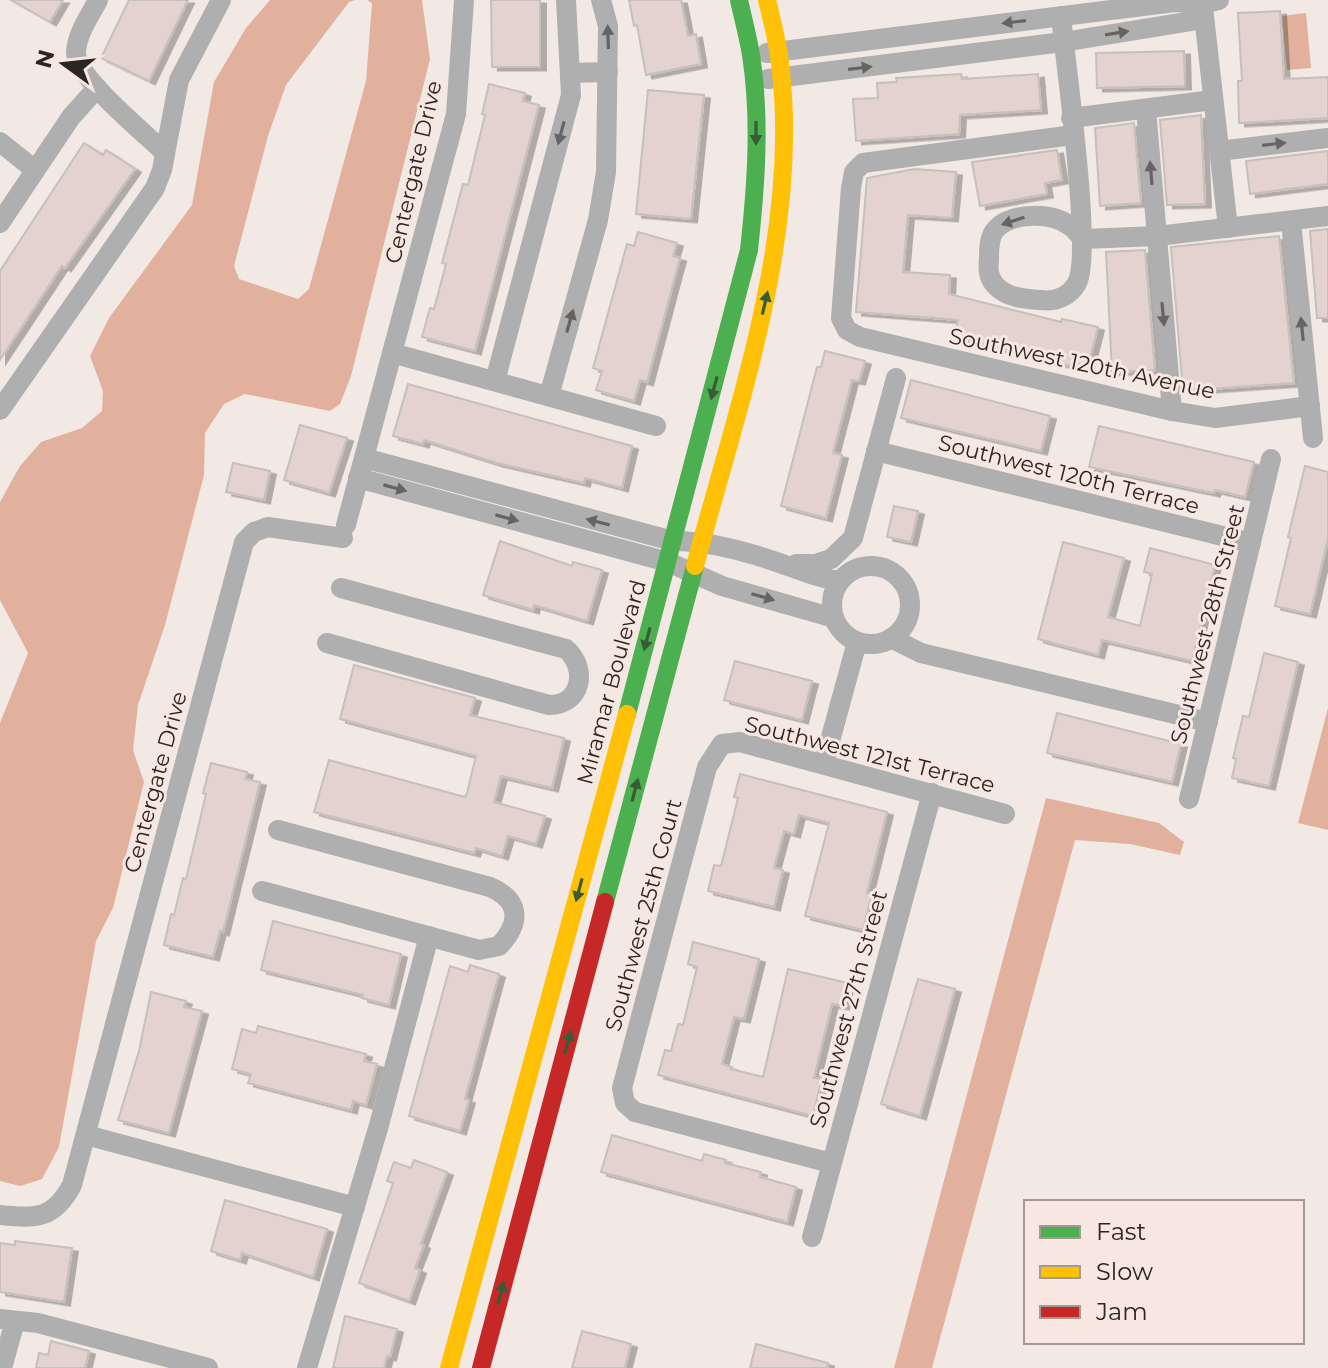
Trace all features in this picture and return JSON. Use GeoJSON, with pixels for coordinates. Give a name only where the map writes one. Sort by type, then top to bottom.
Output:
{"type":"FeatureCollection","features":[{"type":"Feature","properties":{"kind":"street"},"geometry":{"type":"LineString","coordinates":[[98,0],[81,32],[76,52],[78,64],[97,88],[165,153]]}},
{"type":"Feature","properties":{"kind":"street"},"geometry":{"type":"LineString","coordinates":[[0,410],[155,188],[179,80],[221,0]]}},
{"type":"Feature","properties":{"kind":"street","name":"Centergate Drive"},"geometry":{"type":"LineString","coordinates":[[0,1215],[32,1219],[48,1213],[63,1202],[72,1185],[244,542],[254,532],[268,527],[345,531],[456,114],[464,0]]}},
{"type":"Feature","properties":{"kind":"street"},"geometry":{"type":"LineString","coordinates":[[495,381],[571,95],[566,0]]}},
{"type":"Feature","properties":{"kind":"street"},"geometry":{"type":"LineString","coordinates":[[549,396],[598,220],[606,172],[608,26],[601,0]]}},
{"type":"Feature","properties":{"kind":"street","name":"Miramar Boulevard"},"geometry":{"type":"LineString","coordinates":[[449,1368],[668,562],[749,250],[756,188],[753,81],[739,0]]}},
{"type":"Feature","properties":{"kind":"street"},"geometry":{"type":"LineString","coordinates":[[481,1368],[767,297],[782,195],[782,77],[767,0]]}},
{"type":"Feature","properties":{"kind":"street"},"geometry":{"type":"LineString","coordinates":[[751,56],[1175,2],[1208,8]]}},
{"type":"Feature","properties":{"kind":"street"},"geometry":{"type":"LineString","coordinates":[[753,81],[1063,42],[1208,8]]}},
{"type":"Feature","properties":{"kind":"street"},"geometry":{"type":"LineString","coordinates":[[1208,8],[1213,100],[1228,228]]}},
{"type":"Feature","properties":{"kind":"street"},"geometry":{"type":"LineString","coordinates":[[1061,16],[1083,239],[1079,280],[1063,297],[1049,301],[1012,296],[993,285],[989,277],[991,236],[1006,222],[1023,217],[1047,216],[1069,224],[1083,239],[1157,236],[1328,216]]}},
{"type":"Feature","properties":{"kind":"street"},"geometry":{"type":"LineString","coordinates":[[928,32],[931,59]]}},
{"type":"Feature","properties":{"kind":"street"},"geometry":{"type":"LineString","coordinates":[[570,73],[608,72]]}},
{"type":"Feature","properties":{"kind":"street"},"geometry":{"type":"LineString","coordinates":[[0,223],[71,117],[97,88]]}},
{"type":"Feature","properties":{"kind":"street"},"geometry":{"type":"LineString","coordinates":[[1072,126],[1146,109],[1213,100]]}},
{"type":"Feature","properties":{"kind":"street"},"geometry":{"type":"LineString","coordinates":[[1146,109],[1172,411]]}},
{"type":"Feature","properties":{"kind":"street","name":"Southwest 120th Avenue"},"geometry":{"type":"LineString","coordinates":[[1072,126],[863,163],[854,172],[841,318],[847,330],[860,337],[1172,411],[1215,418],[1310,406]]}},
{"type":"Feature","properties":{"kind":"street"},"geometry":{"type":"LineString","coordinates":[[1219,151],[1328,138]]}},
{"type":"Feature","properties":{"kind":"street"},"geometry":{"type":"LineString","coordinates":[[0,142],[35,170]]}},
{"type":"Feature","properties":{"kind":"street"},"geometry":{"type":"LineString","coordinates":[[1291,221],[1313,438]]}},
{"type":"Feature","properties":{"kind":"street"},"geometry":{"type":"LineString","coordinates":[[392,353],[656,426]]}},
{"type":"Feature","properties":{"kind":"street"},"geometry":{"type":"LineString","coordinates":[[861,568],[853,538],[896,378]]}},
{"type":"Feature","properties":{"kind":"street","name":"Southwest 120th Terrace"},"geometry":{"type":"LineString","coordinates":[[876,451],[1251,543]]}},
{"type":"Feature","properties":{"kind":"street","name":"Southwest 28th Street"},"geometry":{"type":"LineString","coordinates":[[1189,799],[1271,459]]}},
{"type":"Feature","properties":{"kind":"street"},"geometry":{"type":"LineString","coordinates":[[361,468],[471,498],[668,562],[722,586],[834,618]]}},
{"type":"Feature","properties":{"kind":"street"},"geometry":{"type":"LineString","coordinates":[[471,498],[673,541],[703,541],[782,563],[824,579],[840,581]]}},
{"type":"Feature","properties":{"kind":"street"},"geometry":{"type":"LineString","coordinates":[[782,563],[815,564],[831,559],[853,538]]}},
{"type":"Feature","properties":{"kind":"street"},"geometry":{"type":"LineString","coordinates":[[861,568],[885,569],[904,584],[910,608],[900,630],[881,643],[857,642],[847,636],[834,618],[834,592],[840,581],[861,568]]}},
{"type":"Feature","properties":{"kind":"street"},"geometry":{"type":"LineString","coordinates":[[327,643],[549,705],[560,705],[571,698],[578,686],[579,672],[574,656],[566,649],[341,588]]}},
{"type":"Feature","properties":{"kind":"street"},"geometry":{"type":"LineString","coordinates":[[891,638],[921,653],[1208,722]]}},
{"type":"Feature","properties":{"kind":"street"},"geometry":{"type":"LineString","coordinates":[[824,763],[857,642]]}},
{"type":"Feature","properties":{"kind":"street","name":"Southwest 121st Terrace"},"geometry":{"type":"LineString","coordinates":[[722,744],[740,742],[1005,814]]}},
{"type":"Feature","properties":{"kind":"street","name":"Southwest 25th Court"},"geometry":{"type":"LineString","coordinates":[[722,744],[707,767],[622,1088],[625,1103],[635,1112],[831,1163]]}},
{"type":"Feature","properties":{"kind":"street","name":"Southwest 27th Street"},"geometry":{"type":"LineString","coordinates":[[812,1237],[932,793]]}},
{"type":"Feature","properties":{"kind":"street"},"geometry":{"type":"LineString","coordinates":[[262,891],[479,950],[499,946],[515,925],[514,912],[499,891],[490,887],[278,830]]}},
{"type":"Feature","properties":{"kind":"street"},"geometry":{"type":"LineString","coordinates":[[307,1368],[355,1207],[429,936]]}},
{"type":"Feature","properties":{"kind":"street"},"geometry":{"type":"LineString","coordinates":[[86,1135],[355,1207]]}},
{"type":"Feature","properties":{"kind":"street"},"geometry":{"type":"LineString","coordinates":[[2,1368],[8,1320],[38,1323],[208,1368]]}},
{"type":"Feature","properties":{"kind":"shaded area"},"geometry":{"type":"Polygon","coordinates":[[[270,0],[355,0],[349,2],[286,85],[268,136],[234,266],[239,279],[298,299],[309,289],[366,81],[372,3],[367,0],[422,0],[430,59],[351,376],[340,404],[330,411],[245,394],[224,404],[205,433],[204,475],[165,625],[138,705],[133,750],[144,782],[113,908],[96,941],[59,1147],[42,1179],[20,1186],[0,1181],[0,723],[28,653],[0,600],[0,502],[20,466],[41,442],[82,428],[102,411],[103,391],[90,356],[109,318],[192,205],[214,82],[246,28],[270,0]]]}},
{"type":"Feature","properties":{"kind":"shaded area"},"geometry":{"type":"Polygon","coordinates":[[[1306,13],[1311,68],[1287,70],[1282,16],[1306,13]]]}},
{"type":"Feature","properties":{"kind":"shaded area"},"geometry":{"type":"Polygon","coordinates":[[[1328,708],[1328,830],[1298,823],[1328,708]]]}},
{"type":"Feature","properties":{"kind":"shaded area"},"geometry":{"type":"Polygon","coordinates":[[[1046,798],[1159,823],[1184,842],[1180,855],[1130,844],[1075,840],[932,1368],[894,1368],[1046,798]]]}},
{"type":"Feature","properties":{"kind":"building"},"geometry":{"type":"Polygon","coordinates":[[[11,0],[63,0],[50,22],[11,0]]]}},
{"type":"Feature","properties":{"kind":"building"},"geometry":{"type":"Polygon","coordinates":[[[129,0],[188,0],[149,81],[101,58],[129,0]]]}},
{"type":"Feature","properties":{"kind":"building"},"geometry":{"type":"Polygon","coordinates":[[[491,0],[540,0],[540,67],[492,67],[491,0]]]}},
{"type":"Feature","properties":{"kind":"building"},"geometry":{"type":"Polygon","coordinates":[[[629,0],[681,0],[688,36],[696,34],[701,64],[646,75],[629,0]]]}},
{"type":"Feature","properties":{"kind":"building"},"geometry":{"type":"Polygon","coordinates":[[[1280,11],[1284,79],[1328,77],[1328,118],[1239,123],[1238,81],[1242,81],[1238,13],[1280,11]]]}},
{"type":"Feature","properties":{"kind":"building"},"geometry":{"type":"Polygon","coordinates":[[[1184,51],[1185,86],[1097,88],[1096,53],[1184,51]]]}},
{"type":"Feature","properties":{"kind":"building"},"geometry":{"type":"Polygon","coordinates":[[[961,74],[962,79],[1038,74],[1041,110],[960,115],[959,134],[856,141],[853,99],[878,98],[877,83],[897,82],[896,78],[961,74]]]}},
{"type":"Feature","properties":{"kind":"building"},"geometry":{"type":"Polygon","coordinates":[[[489,84],[525,93],[523,101],[539,105],[475,351],[422,337],[430,308],[434,309],[446,264],[442,263],[463,184],[468,185],[489,84]]]}},
{"type":"Feature","properties":{"kind":"building"},"geometry":{"type":"Polygon","coordinates":[[[648,90],[704,95],[691,219],[636,214],[648,90]]]}},
{"type":"Feature","properties":{"kind":"building"},"geometry":{"type":"Polygon","coordinates":[[[1201,115],[1205,204],[1167,205],[1160,120],[1201,115]]]}},
{"type":"Feature","properties":{"kind":"building"},"geometry":{"type":"Polygon","coordinates":[[[1134,123],[1141,203],[1100,206],[1095,128],[1134,123]]]}},
{"type":"Feature","properties":{"kind":"building"},"geometry":{"type":"Polygon","coordinates":[[[84,143],[103,155],[106,150],[135,169],[65,268],[62,266],[0,360],[0,271],[84,143]]]}},
{"type":"Feature","properties":{"kind":"building"},"geometry":{"type":"Polygon","coordinates":[[[1057,150],[1062,180],[1045,183],[1047,194],[980,206],[972,162],[1057,150]]]}},
{"type":"Feature","properties":{"kind":"building"},"geometry":{"type":"Polygon","coordinates":[[[1328,151],[1328,184],[1250,194],[1246,161],[1328,151]]]}},
{"type":"Feature","properties":{"kind":"building"},"geometry":{"type":"Polygon","coordinates":[[[914,169],[956,172],[952,218],[908,215],[903,272],[950,275],[949,294],[1061,322],[1062,319],[1098,327],[1087,370],[954,337],[958,320],[856,312],[867,178],[914,169]]]}},
{"type":"Feature","properties":{"kind":"building"},"geometry":{"type":"Polygon","coordinates":[[[1328,229],[1328,318],[1317,318],[1310,231],[1328,229]]]}},
{"type":"Feature","properties":{"kind":"building"},"geometry":{"type":"Polygon","coordinates":[[[638,232],[677,243],[673,256],[680,258],[647,382],[640,380],[634,401],[596,390],[602,371],[593,368],[627,244],[634,246],[638,232]]]}},
{"type":"Feature","properties":{"kind":"building"},"geometry":{"type":"Polygon","coordinates":[[[1279,236],[1294,383],[1183,391],[1171,247],[1279,236]]]}},
{"type":"Feature","properties":{"kind":"building"},"geometry":{"type":"Polygon","coordinates":[[[1145,250],[1155,370],[1112,372],[1106,252],[1145,250]]]}},
{"type":"Feature","properties":{"kind":"building"},"geometry":{"type":"Polygon","coordinates":[[[825,351],[865,361],[859,381],[852,380],[833,453],[842,455],[826,518],[781,506],[817,367],[821,367],[825,351]]]}},
{"type":"Feature","properties":{"kind":"building"},"geometry":{"type":"Polygon","coordinates":[[[911,380],[1050,416],[1041,451],[901,418],[911,380]]]}},
{"type":"Feature","properties":{"kind":"building"},"geometry":{"type":"Polygon","coordinates":[[[408,384],[632,446],[622,488],[585,478],[584,483],[497,463],[424,440],[423,444],[393,436],[408,384]]]}},
{"type":"Feature","properties":{"kind":"building"},"geometry":{"type":"Polygon","coordinates":[[[300,425],[347,438],[329,493],[284,480],[300,425]]]}},
{"type":"Feature","properties":{"kind":"building"},"geometry":{"type":"Polygon","coordinates":[[[1099,426],[1254,462],[1245,497],[1089,467],[1099,426]]]}},
{"type":"Feature","properties":{"kind":"building"},"geometry":{"type":"Polygon","coordinates":[[[233,463],[270,471],[264,500],[226,492],[233,463]]]}},
{"type":"Feature","properties":{"kind":"building"},"geometry":{"type":"Polygon","coordinates":[[[1305,466],[1328,472],[1328,539],[1310,614],[1275,606],[1305,466]]]}},
{"type":"Feature","properties":{"kind":"building"},"geometry":{"type":"Polygon","coordinates":[[[894,506],[918,511],[911,542],[887,537],[894,506]]]}},
{"type":"Feature","properties":{"kind":"building"},"geometry":{"type":"Polygon","coordinates":[[[500,541],[572,566],[573,562],[602,570],[587,621],[534,605],[533,610],[483,595],[500,541]]]}},
{"type":"Feature","properties":{"kind":"building"},"geometry":{"type":"Polygon","coordinates":[[[1063,542],[1124,558],[1108,617],[1140,626],[1152,574],[1144,572],[1150,548],[1215,565],[1192,661],[1102,640],[1098,655],[1038,639],[1063,542]]]}},
{"type":"Feature","properties":{"kind":"building"},"geometry":{"type":"Polygon","coordinates":[[[1264,653],[1298,662],[1269,786],[1232,778],[1236,759],[1233,758],[1243,716],[1249,717],[1264,653]]]}},
{"type":"Feature","properties":{"kind":"building"},"geometry":{"type":"Polygon","coordinates":[[[735,661],[812,681],[802,720],[724,700],[735,661]]]}},
{"type":"Feature","properties":{"kind":"building"},"geometry":{"type":"Polygon","coordinates":[[[354,665],[475,698],[470,715],[564,738],[552,788],[501,776],[494,802],[545,816],[536,844],[508,836],[502,856],[476,848],[474,853],[314,812],[329,760],[465,797],[467,793],[476,756],[340,719],[354,665]]]}},
{"type":"Feature","properties":{"kind":"building"},"geometry":{"type":"Polygon","coordinates":[[[1057,713],[1181,744],[1172,782],[1047,753],[1057,713]]]}},
{"type":"Feature","properties":{"kind":"building"},"geometry":{"type":"Polygon","coordinates":[[[211,763],[247,772],[245,779],[260,782],[223,932],[220,931],[213,957],[164,945],[183,878],[186,879],[211,763]]]}},
{"type":"Feature","properties":{"kind":"building"},"geometry":{"type":"Polygon","coordinates":[[[740,774],[887,812],[867,893],[872,894],[863,930],[805,916],[829,823],[799,815],[794,834],[784,831],[774,868],[783,870],[774,907],[708,891],[714,865],[721,866],[738,798],[734,797],[740,774]]]}},
{"type":"Feature","properties":{"kind":"building"},"geometry":{"type":"Polygon","coordinates":[[[273,921],[401,954],[389,1005],[362,998],[363,995],[261,970],[273,921]]]}},
{"type":"Feature","properties":{"kind":"building"},"geometry":{"type":"Polygon","coordinates":[[[693,942],[759,959],[744,1019],[734,1017],[722,1064],[731,1069],[763,1077],[788,969],[848,983],[843,1006],[832,1004],[814,1078],[822,1079],[813,1116],[658,1075],[665,1050],[671,1051],[678,1024],[683,1025],[697,967],[688,964],[693,942]]]}},
{"type":"Feature","properties":{"kind":"building"},"geometry":{"type":"Polygon","coordinates":[[[470,965],[499,974],[465,1099],[469,1100],[460,1131],[409,1116],[450,966],[468,972],[470,965]]]}},
{"type":"Feature","properties":{"kind":"building"},"geometry":{"type":"Polygon","coordinates":[[[918,979],[955,989],[920,1116],[881,1104],[918,979]]]}},
{"type":"Feature","properties":{"kind":"building"},"geometry":{"type":"Polygon","coordinates":[[[151,992],[186,1001],[184,1007],[202,1011],[169,1133],[118,1120],[139,1051],[151,992]]]}},
{"type":"Feature","properties":{"kind":"building"},"geometry":{"type":"Polygon","coordinates":[[[258,1026],[366,1054],[364,1061],[377,1064],[366,1105],[353,1101],[351,1110],[248,1083],[251,1074],[232,1069],[242,1029],[256,1033],[258,1026]]]}},
{"type":"Feature","properties":{"kind":"building"},"geometry":{"type":"Polygon","coordinates":[[[612,1135],[702,1161],[704,1154],[726,1160],[725,1163],[761,1172],[760,1177],[796,1187],[787,1222],[601,1172],[612,1135]]]}},
{"type":"Feature","properties":{"kind":"building"},"geometry":{"type":"Polygon","coordinates":[[[414,1160],[447,1172],[421,1244],[424,1245],[415,1268],[420,1270],[409,1301],[359,1283],[393,1183],[387,1181],[394,1162],[411,1168],[414,1160]]]}},
{"type":"Feature","properties":{"kind":"building"},"geometry":{"type":"Polygon","coordinates":[[[225,1200],[327,1229],[313,1277],[242,1253],[240,1260],[211,1251],[225,1200]]]}},
{"type":"Feature","properties":{"kind":"building"},"geometry":{"type":"Polygon","coordinates":[[[15,1241],[72,1248],[64,1302],[0,1292],[0,1243],[15,1245],[15,1241]]]}},
{"type":"Feature","properties":{"kind":"building"},"geometry":{"type":"Polygon","coordinates":[[[345,1316],[397,1329],[384,1368],[333,1368],[345,1316]]]}},
{"type":"Feature","properties":{"kind":"building"},"geometry":{"type":"Polygon","coordinates":[[[582,1331],[631,1344],[625,1368],[572,1368],[582,1331]]]}},
{"type":"Feature","properties":{"kind":"building"},"geometry":{"type":"Polygon","coordinates":[[[51,1341],[89,1351],[85,1368],[36,1368],[39,1353],[48,1355],[51,1341]]]}},
{"type":"Feature","properties":{"kind":"building"},"geometry":{"type":"Polygon","coordinates":[[[756,1344],[828,1363],[827,1368],[750,1368],[756,1344]]]}},
{"type":"Feature","properties":{"kind":"traffic: fast"},"geometry":{"type":"LineString","coordinates":[[627,714],[749,250],[757,128],[751,55],[739,0]]}},
{"type":"Feature","properties":{"kind":"traffic: fast"},"geometry":{"type":"LineString","coordinates":[[605,902],[695,566]]}},
{"type":"Feature","properties":{"kind":"traffic: slow"},"geometry":{"type":"LineString","coordinates":[[695,566],[760,322],[781,197],[784,134],[781,72],[767,0]]}},
{"type":"Feature","properties":{"kind":"traffic: slow"},"geometry":{"type":"LineString","coordinates":[[449,1368],[627,714]]}},
{"type":"Feature","properties":{"kind":"traffic: jam"},"geometry":{"type":"LineString","coordinates":[[481,1368],[605,902]]}}]}
